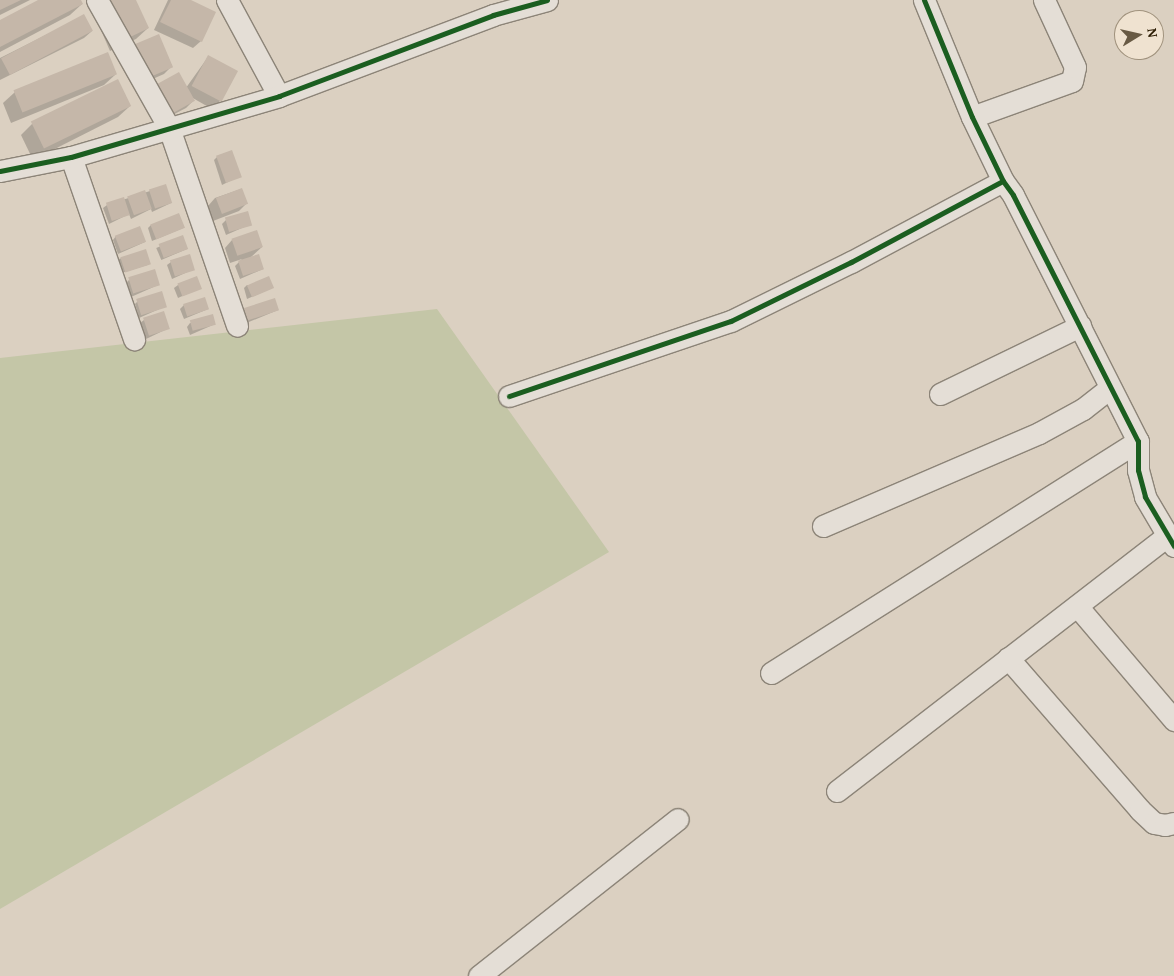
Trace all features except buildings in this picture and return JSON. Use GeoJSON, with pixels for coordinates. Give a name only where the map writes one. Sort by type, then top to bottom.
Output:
{"type":"FeatureCollection","features":[{"type":"Feature","properties":{"kind":"street"},"geometry":{"type":"LineString","coordinates":[[97,0],[169,128],[237,326]]}},
{"type":"Feature","properties":{"kind":"street"},"geometry":{"type":"LineString","coordinates":[[227,0],[279,96]]}},
{"type":"Feature","properties":{"kind":"street"},"geometry":{"type":"LineString","coordinates":[[0,171],[71,157],[279,96],[493,15],[547,0]]}},
{"type":"Feature","properties":{"kind":"street"},"geometry":{"type":"LineString","coordinates":[[837,791],[1077,606],[1170,541],[1145,497],[1138,470],[1138,441],[1013,195],[1003,181],[972,116],[924,0]]}},
{"type":"Feature","properties":{"kind":"street"},"geometry":{"type":"LineString","coordinates":[[972,116],[1072,81],[1075,67],[1044,0]]}},
{"type":"Feature","properties":{"kind":"street"},"geometry":{"type":"LineString","coordinates":[[71,157],[134,339]]}},
{"type":"Feature","properties":{"kind":"street"},"geometry":{"type":"LineString","coordinates":[[510,396],[731,321],[851,262],[1003,181]]}},
{"type":"Feature","properties":{"kind":"street"},"geometry":{"type":"LineString","coordinates":[[940,394],[1080,326]]}},
{"type":"Feature","properties":{"kind":"street"},"geometry":{"type":"LineString","coordinates":[[823,526],[1038,433],[1083,409],[1110,388]]}},
{"type":"Feature","properties":{"kind":"street"},"geometry":{"type":"LineString","coordinates":[[771,673],[1138,441]]}},
{"type":"Feature","properties":{"kind":"street"},"geometry":{"type":"LineString","coordinates":[[1077,606],[1174,720]]}},
{"type":"Feature","properties":{"kind":"street"},"geometry":{"type":"LineString","coordinates":[[1008,658],[1140,810],[1154,823],[1164,825],[1174,823]]}},
{"type":"Feature","properties":{"kind":"street"},"geometry":{"type":"LineString","coordinates":[[479,976],[678,819]]}},
{"type":"Feature","properties":{"kind":"green space"},"geometry":{"type":"Polygon","coordinates":[[[437,309],[609,552],[0,909],[0,358],[437,309]]]}},
{"type":"Feature","properties":{"kind":"cycle path"},"geometry":{"type":"LineString","coordinates":[[0,171],[71,157],[279,96],[493,15],[547,0]]}},
{"type":"Feature","properties":{"kind":"cycle path"},"geometry":{"type":"LineString","coordinates":[[924,0],[972,117],[1003,181],[1013,195],[1138,441],[1138,470],[1145,497],[1174,546]]}},
{"type":"Feature","properties":{"kind":"cycle path"},"geometry":{"type":"LineString","coordinates":[[509,396],[731,321],[851,262],[1003,181]]}}]}
